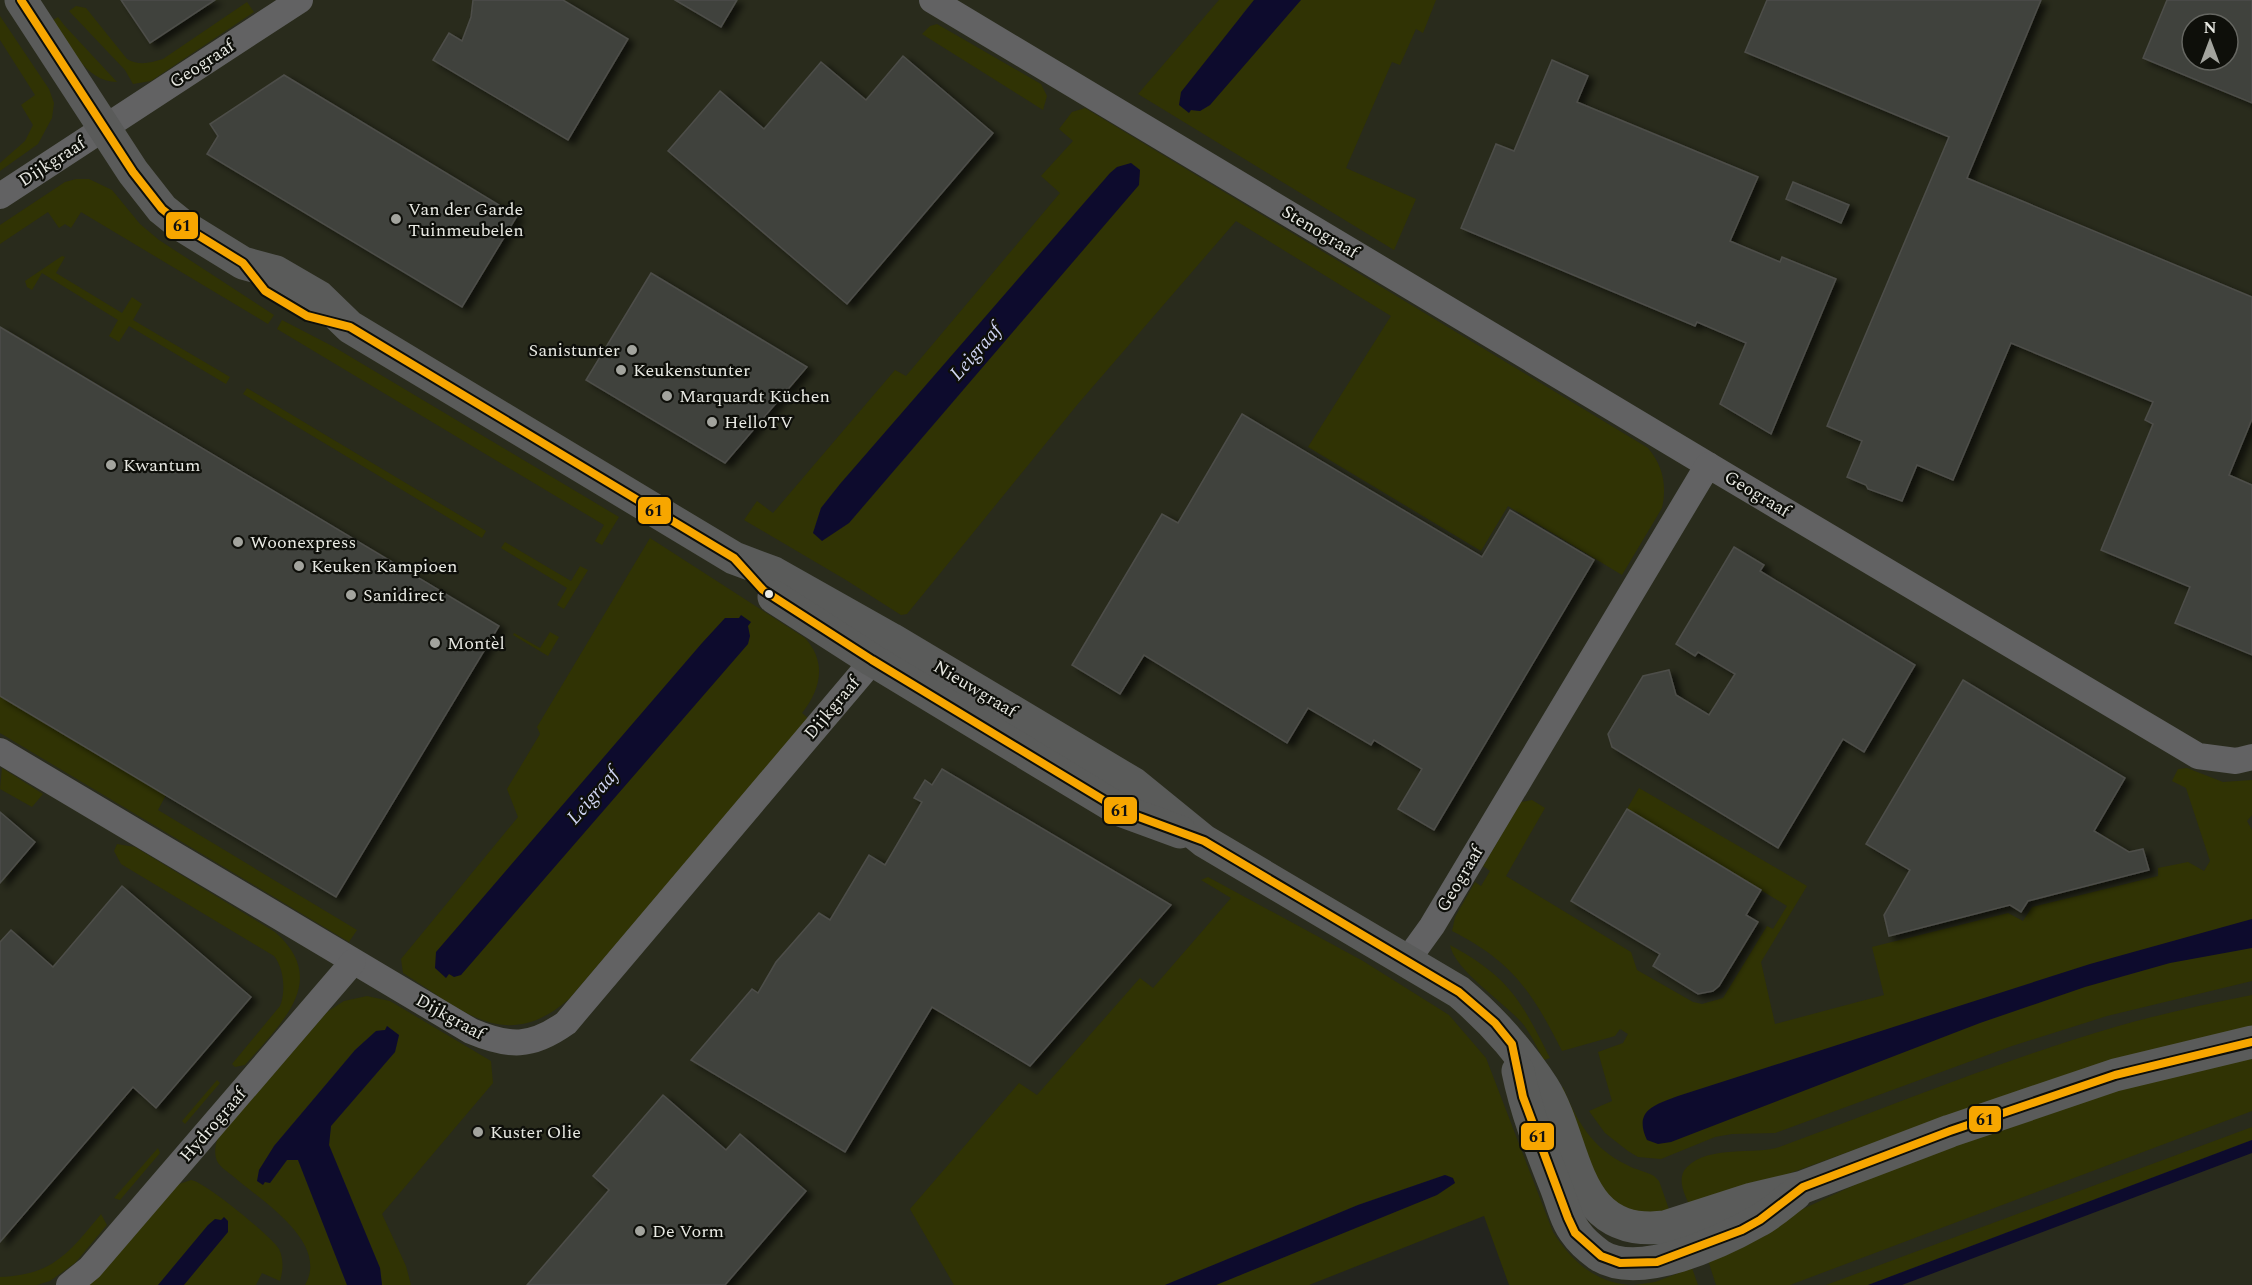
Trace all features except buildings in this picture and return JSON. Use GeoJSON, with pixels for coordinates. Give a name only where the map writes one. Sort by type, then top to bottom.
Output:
{"type":"FeatureCollection","features":[{"type":"Feature","properties":{"kind":"street","name":"Nieuwgraaf"},"geometry":{"type":"LineString","coordinates":[[21,0],[148,194],[183,226],[243,263],[276,272],[297,284],[318,297],[350,327],[734,558],[774,573],[881,649],[1134,784],[1204,841],[1459,992],[1495,1023],[1544,1089],[1581,1183],[1590,1200],[1602,1213],[1616,1221],[1691,1235],[1752,1199],[1803,1187],[2056,1093],[2179,1058],[2252,1042]]}},
{"type":"Feature","properties":{"kind":"street","name":"Geograaf"},"geometry":{"type":"LineString","coordinates":[[104,128],[300,0]]}},
{"type":"Feature","properties":{"kind":"street","name":"Stenograaf"},"geometry":{"type":"LineString","coordinates":[[932,0],[1708,465]]}},
{"type":"Feature","properties":{"kind":"street","name":"Dijkgraaf"},"geometry":{"type":"LineString","coordinates":[[0,196],[104,128]]}},
{"type":"Feature","properties":{"kind":"street","name":"Geograaf"},"geometry":{"type":"LineString","coordinates":[[1406,962],[1432,926],[1708,465],[2198,756],[2236,761],[2252,758]]}},
{"type":"Feature","properties":{"kind":"street","name":"Dijkgraaf"},"geometry":{"type":"LineString","coordinates":[[0,751],[471,1031],[493,1040],[513,1043],[534,1041],[550,1035],[566,1023],[881,649]]}},
{"type":"Feature","properties":{"kind":"street","name":"Hydrograaf"},"geometry":{"type":"LineString","coordinates":[[69,1285],[90,1268],[353,962]]}},
{"type":"Feature","properties":{"kind":"shaded area"},"geometry":{"type":"Polygon","coordinates":[[[0,0],[2252,0],[2252,1285],[1551,1285],[1511,1169],[1199,1285],[0,1285],[0,0]]]}},
{"type":"Feature","properties":{"kind":"green space"},"geometry":{"type":"Polygon","coordinates":[[[1219,0],[1254,0],[1243,13],[1191,110],[1200,111],[1210,105],[1290,0],[1436,0],[1423,33],[1416,29],[1400,65],[1392,62],[1346,168],[1416,199],[1394,250],[1138,94],[1219,0]]]}},
{"type":"Feature","properties":{"kind":"green space"},"geometry":{"type":"Polygon","coordinates":[[[247,2],[254,12],[151,81],[133,84],[125,70],[69,11],[76,6],[86,8],[127,59],[136,63],[145,63],[163,59],[247,2]]]}},
{"type":"Feature","properties":{"kind":"green space"},"geometry":{"type":"Polygon","coordinates":[[[0,16],[49,89],[54,103],[52,118],[38,144],[0,171],[0,163],[25,141],[33,125],[21,105],[35,95],[0,40],[0,16]]]}},
{"type":"Feature","properties":{"kind":"green space"},"geometry":{"type":"Polygon","coordinates":[[[58,17],[117,82],[96,76],[79,60],[53,20],[58,17]]]}},
{"type":"Feature","properties":{"kind":"green space"},"geometry":{"type":"Polygon","coordinates":[[[937,24],[1041,84],[1047,96],[1043,110],[922,34],[930,26],[937,24]]]}},
{"type":"Feature","properties":{"kind":"green space"},"geometry":{"type":"Polygon","coordinates":[[[1085,108],[1648,448],[1663,476],[1662,508],[1622,575],[1508,506],[1481,551],[1308,447],[1391,316],[1236,221],[1077,405],[907,614],[901,615],[744,520],[757,501],[773,513],[895,370],[906,376],[1060,193],[1041,176],[1073,141],[1059,129],[1072,112],[1085,108]],[[1131,163],[840,484],[821,508],[813,533],[824,539],[849,523],[953,402],[1140,170],[1131,163]]]}},
{"type":"Feature","properties":{"kind":"green space"},"geometry":{"type":"Polygon","coordinates":[[[89,179],[112,190],[140,224],[159,240],[274,315],[268,324],[81,212],[71,228],[65,224],[59,228],[48,212],[0,244],[0,225],[65,182],[89,179]]]}},
{"type":"Feature","properties":{"kind":"green space"},"geometry":{"type":"Polygon","coordinates":[[[62,256],[65,257],[56,273],[122,313],[132,297],[142,304],[133,320],[230,377],[226,384],[129,326],[119,342],[109,336],[118,320],[42,273],[32,290],[27,287],[25,281],[62,256]]]}},
{"type":"Feature","properties":{"kind":"green space"},"geometry":{"type":"Polygon","coordinates":[[[282,320],[334,347],[619,517],[602,545],[595,541],[604,525],[277,329],[282,320]]]}},
{"type":"Feature","properties":{"kind":"green space"},"geometry":{"type":"Polygon","coordinates":[[[247,388],[486,531],[482,538],[243,394],[247,388]]]}},
{"type":"Feature","properties":{"kind":"green space"},"geometry":{"type":"Polygon","coordinates":[[[650,538],[805,638],[812,647],[819,666],[814,695],[802,713],[809,719],[569,999],[546,1015],[524,1024],[504,1025],[484,1020],[464,1012],[403,973],[401,959],[518,817],[507,789],[540,734],[537,727],[650,538]]]}},
{"type":"Feature","properties":{"kind":"green space"},"geometry":{"type":"Polygon","coordinates":[[[505,542],[571,581],[580,566],[588,570],[564,609],[557,605],[567,588],[501,548],[505,542]]]}},
{"type":"Feature","properties":{"kind":"green space"},"geometry":{"type":"Polygon","coordinates":[[[550,632],[559,637],[548,656],[513,635],[514,633],[540,648],[550,632]]]}},
{"type":"Feature","properties":{"kind":"green space"},"geometry":{"type":"Polygon","coordinates":[[[0,696],[166,795],[158,810],[357,930],[349,942],[0,733],[0,696]]]}},
{"type":"Feature","properties":{"kind":"green space"},"geometry":{"type":"Polygon","coordinates":[[[2,768],[43,794],[32,807],[0,789],[2,768]]]}},
{"type":"Feature","properties":{"kind":"green space"},"geometry":{"type":"Polygon","coordinates":[[[2187,768],[2223,782],[2252,780],[2252,815],[2247,821],[2252,830],[2252,981],[2107,1016],[2012,1046],[1775,1133],[1732,1134],[1715,1137],[1661,1159],[1638,1157],[1628,1151],[1605,1133],[1589,1111],[1612,1101],[1598,1052],[1623,1043],[1628,1034],[1620,1029],[1615,1036],[1562,1051],[1541,1012],[1519,980],[1491,955],[1452,931],[1455,917],[1475,882],[1481,886],[1490,871],[1483,866],[1521,802],[1532,800],[1545,808],[1506,876],[1631,952],[1637,970],[1693,1002],[1702,1004],[1723,998],[1767,926],[1773,929],[1787,906],[1627,809],[1639,788],[1807,886],[1761,962],[1775,1024],[1884,995],[1872,947],[2008,913],[2023,921],[2032,907],[2158,876],[2158,868],[2188,862],[2204,871],[2210,861],[2186,788],[2172,781],[2178,769],[2187,768]]]}},
{"type":"Feature","properties":{"kind":"green space"},"geometry":{"type":"Polygon","coordinates":[[[117,844],[135,847],[275,932],[291,950],[299,968],[299,985],[294,1002],[285,1018],[245,1065],[235,1067],[232,1064],[280,1006],[282,1000],[283,980],[277,961],[274,956],[121,864],[114,851],[117,844]]]}},
{"type":"Feature","properties":{"kind":"green space"},"geometry":{"type":"Polygon","coordinates":[[[1208,877],[1363,961],[1449,1015],[1486,1058],[1553,1232],[1568,1252],[1585,1268],[1605,1279],[1629,1285],[1509,1285],[1484,1216],[1309,1285],[1216,1285],[1454,1183],[1453,1178],[1445,1175],[1358,1205],[1165,1285],[954,1285],[910,1209],[1019,1083],[1037,1095],[1140,978],[1153,988],[1231,898],[1201,880],[1208,877]]]}},
{"type":"Feature","properties":{"kind":"green space"},"geometry":{"type":"Polygon","coordinates":[[[1450,945],[1487,968],[1511,992],[1530,1020],[1550,1058],[1544,1060],[1522,1023],[1470,975],[1454,955],[1450,945]]]}},
{"type":"Feature","properties":{"kind":"green space"},"geometry":{"type":"Polygon","coordinates":[[[2252,995],[2252,1029],[1923,1125],[1691,1209],[1684,1194],[1682,1177],[1687,1167],[1708,1155],[1772,1149],[1989,1068],[2073,1040],[2149,1018],[2252,995]]]}},
{"type":"Feature","properties":{"kind":"green space"},"geometry":{"type":"Polygon","coordinates":[[[367,996],[390,1001],[491,1061],[493,1083],[382,1214],[406,1266],[411,1285],[382,1285],[380,1268],[329,1145],[331,1126],[395,1052],[399,1035],[387,1026],[385,1030],[376,1031],[355,1050],[274,1146],[265,1182],[270,1183],[287,1160],[298,1160],[347,1285],[305,1285],[310,1269],[308,1253],[300,1238],[274,1210],[220,1165],[215,1155],[216,1143],[327,1012],[344,1001],[367,996]]]}},
{"type":"Feature","properties":{"kind":"green space"},"geometry":{"type":"Polygon","coordinates":[[[2252,1056],[2252,1111],[1790,1285],[1716,1285],[1706,1254],[1876,1175],[2081,1098],[2252,1056]]]}},
{"type":"Feature","properties":{"kind":"green space"},"geometry":{"type":"Polygon","coordinates":[[[217,1080],[220,1083],[185,1124],[182,1121],[217,1080]]]}},
{"type":"Feature","properties":{"kind":"green space"},"geometry":{"type":"Polygon","coordinates":[[[1563,1087],[1580,1123],[1604,1151],[1630,1167],[1654,1176],[1659,1181],[1671,1215],[1626,1210],[1597,1188],[1556,1090],[1563,1087]]]}},
{"type":"Feature","properties":{"kind":"green space"},"geometry":{"type":"Polygon","coordinates":[[[2252,1127],[2252,1140],[1868,1285],[1826,1285],[2252,1127]]]}},
{"type":"Feature","properties":{"kind":"green space"},"geometry":{"type":"Polygon","coordinates":[[[158,1148],[160,1153],[120,1200],[114,1198],[158,1148]]]}},
{"type":"Feature","properties":{"kind":"green space"},"geometry":{"type":"Polygon","coordinates":[[[191,1180],[223,1199],[274,1243],[282,1257],[280,1281],[262,1273],[256,1285],[88,1285],[176,1185],[191,1180]]]}},
{"type":"Feature","properties":{"kind":"green space"},"geometry":{"type":"Polygon","coordinates":[[[101,1214],[107,1225],[75,1263],[50,1281],[37,1285],[0,1285],[0,1277],[34,1272],[58,1259],[69,1251],[101,1214]]]}},
{"type":"Feature","properties":{"kind":"green space"},"geometry":{"type":"Polygon","coordinates":[[[1692,1268],[1698,1285],[1634,1285],[1655,1282],[1692,1268]]]}},
{"type":"Feature","properties":{"kind":"water"},"geometry":{"type":"Polygon","coordinates":[[[1254,0],[1301,0],[1210,105],[1200,111],[1191,110],[1189,113],[1179,105],[1181,92],[1254,0]]]}},
{"type":"Feature","properties":{"kind":"water","name":"Leigraaf"},"geometry":{"type":"Polygon","coordinates":[[[1131,163],[1140,170],[1139,185],[849,523],[822,541],[813,533],[821,508],[840,484],[1110,173],[1117,167],[1131,163]]]}},
{"type":"Feature","properties":{"kind":"water","name":"Leigraaf"},"geometry":{"type":"Polygon","coordinates":[[[741,615],[751,622],[748,626],[750,636],[748,644],[461,975],[454,977],[449,974],[446,978],[435,968],[436,952],[702,643],[725,618],[739,618],[741,615]]]}},
{"type":"Feature","properties":{"kind":"water"},"geometry":{"type":"Polygon","coordinates":[[[2252,919],[2252,948],[2170,963],[2085,987],[1980,1023],[1671,1142],[1658,1144],[1647,1140],[1643,1130],[1645,1115],[1649,1110],[1661,1102],[1678,1096],[2090,964],[2252,919]]]}},
{"type":"Feature","properties":{"kind":"water"},"geometry":{"type":"Polygon","coordinates":[[[387,1026],[399,1035],[395,1052],[331,1126],[329,1145],[380,1268],[382,1285],[347,1285],[298,1160],[287,1160],[270,1183],[265,1182],[263,1185],[257,1181],[259,1170],[274,1146],[355,1050],[376,1031],[385,1030],[387,1026]]]}},
{"type":"Feature","properties":{"kind":"water"},"geometry":{"type":"Polygon","coordinates":[[[2252,1140],[2252,1153],[1902,1285],[1868,1285],[2252,1140]]]}},
{"type":"Feature","properties":{"kind":"water"},"geometry":{"type":"Polygon","coordinates":[[[1445,1175],[1453,1178],[1455,1183],[1437,1195],[1216,1285],[1165,1285],[1358,1205],[1445,1175]]]}},
{"type":"Feature","properties":{"kind":"water"},"geometry":{"type":"Polygon","coordinates":[[[224,1217],[228,1221],[228,1232],[184,1285],[158,1285],[208,1225],[215,1219],[221,1220],[224,1217]]]}},
{"type":"Feature","properties":{"kind":"transit line","name":"61"},"geometry":{"type":"LineString","coordinates":[[21,0],[133,172],[162,209],[183,226],[243,263],[265,291],[307,316],[350,327],[734,558],[763,590],[872,660],[1120,810],[1204,841],[1459,992],[1495,1023],[1512,1044],[1523,1097],[1568,1218],[1575,1233],[1601,1256],[1620,1263],[1657,1262],[1742,1230],[1760,1220],[1803,1187],[1950,1131],[2115,1075],[2252,1042]]}},
{"type":"Feature","properties":{"kind":"place","name":"Van der Garde Tuinmeubelen"},"geometry":{"type":"Point","coordinates":[396,219]}},
{"type":"Feature","properties":{"kind":"place","name":"Sanistunter"},"geometry":{"type":"Point","coordinates":[632,350]}},
{"type":"Feature","properties":{"kind":"place","name":"Keukenstunter"},"geometry":{"type":"Point","coordinates":[621,370]}},
{"type":"Feature","properties":{"kind":"place","name":"Marquardt Küchen"},"geometry":{"type":"Point","coordinates":[667,396]}},
{"type":"Feature","properties":{"kind":"place","name":"HelloTV"},"geometry":{"type":"Point","coordinates":[712,422]}},
{"type":"Feature","properties":{"kind":"place","name":"Kwantum"},"geometry":{"type":"Point","coordinates":[111,465]}},
{"type":"Feature","properties":{"kind":"place","name":"Woonexpress"},"geometry":{"type":"Point","coordinates":[238,542]}},
{"type":"Feature","properties":{"kind":"place","name":"Keuken Kampioen"},"geometry":{"type":"Point","coordinates":[299,566]}},
{"type":"Feature","properties":{"kind":"place","name":"Sanidirect"},"geometry":{"type":"Point","coordinates":[351,595]}},
{"type":"Feature","properties":{"kind":"place","name":"Montèl"},"geometry":{"type":"Point","coordinates":[435,643]}},
{"type":"Feature","properties":{"kind":"place","name":"Kuster Olie"},"geometry":{"type":"Point","coordinates":[478,1132]}},
{"type":"Feature","properties":{"kind":"place","name":"De Vorm"},"geometry":{"type":"Point","coordinates":[640,1231]}}]}
